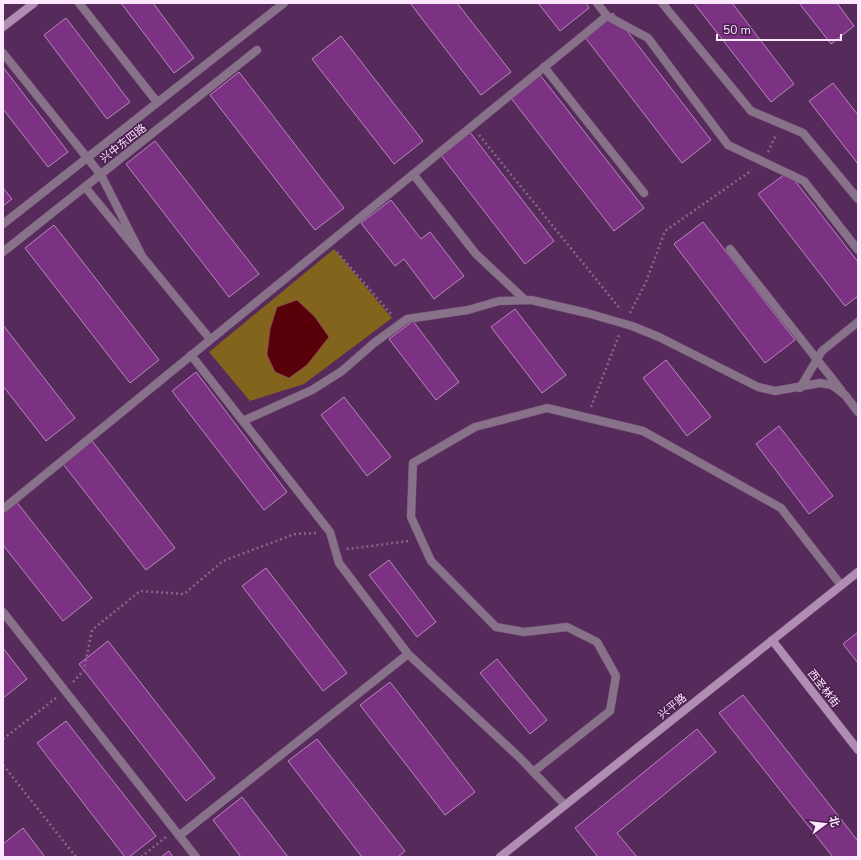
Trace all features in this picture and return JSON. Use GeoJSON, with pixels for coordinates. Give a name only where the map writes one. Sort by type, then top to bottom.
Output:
{"type":"FeatureCollection","features":[{"type":"Feature","properties":{"kind":"street"},"geometry":{"type":"LineString","coordinates":[[3,27],[34,3]]}},
{"type":"Feature","properties":{"kind":"street"},"geometry":{"type":"LineString","coordinates":[[79,3],[157,102]]}},
{"type":"Feature","properties":{"kind":"street"},"geometry":{"type":"LineString","coordinates":[[3,224],[284,3]]}},
{"type":"Feature","properties":{"kind":"street"},"geometry":{"type":"LineString","coordinates":[[597,3],[607,16],[648,38],[728,145],[804,182],[858,250]]}},
{"type":"Feature","properties":{"kind":"street"},"geometry":{"type":"LineString","coordinates":[[662,3],[751,111],[803,133],[858,199]]}},
{"type":"Feature","properties":{"kind":"street"},"geometry":{"type":"LineString","coordinates":[[3,509],[607,16]]}},
{"type":"Feature","properties":{"kind":"street","name":"兴中东四路"},"geometry":{"type":"LineString","coordinates":[[3,252],[257,50]]}},
{"type":"Feature","properties":{"kind":"street"},"geometry":{"type":"LineString","coordinates":[[3,53],[100,175],[142,256]]}},
{"type":"Feature","properties":{"kind":"street"},"geometry":{"type":"LineString","coordinates":[[544,67],[644,193]]}},
{"type":"Feature","properties":{"kind":"street"},"geometry":{"type":"LineString","coordinates":[[413,174],[476,254],[525,300]]}},
{"type":"Feature","properties":{"kind":"street"},"geometry":{"type":"LineString","coordinates":[[85,187],[210,339]]}},
{"type":"Feature","properties":{"kind":"street"},"geometry":{"type":"LineString","coordinates":[[730,249],[858,412]]}},
{"type":"Feature","properties":{"kind":"street"},"geometry":{"type":"LineString","coordinates":[[243,421],[318,386],[342,371],[374,343],[407,319],[468,310],[499,300],[532,300],[626,321],[758,387],[775,391],[800,388],[820,383],[832,385],[845,395]]}},
{"type":"Feature","properties":{"kind":"street"},"geometry":{"type":"LineString","coordinates":[[800,388],[822,351],[858,322]]}},
{"type":"Feature","properties":{"kind":"street"},"geometry":{"type":"LineString","coordinates":[[191,355],[330,532],[339,563],[408,654],[534,772],[565,805]]}},
{"type":"Feature","properties":{"kind":"street"},"geometry":{"type":"LineString","coordinates":[[534,772],[610,711],[616,676],[597,642],[567,627],[524,632],[496,627],[431,561],[411,517],[413,463],[475,427],[547,408],[643,431],[781,508],[842,585]]}},
{"type":"Feature","properties":{"kind":"street","name":"兴平路"},"geometry":{"type":"LineString","coordinates":[[500,857],[858,572]]}},
{"type":"Feature","properties":{"kind":"street"},"geometry":{"type":"LineString","coordinates":[[3,612],[196,857]]}},
{"type":"Feature","properties":{"kind":"street","name":"西圣林街"},"geometry":{"type":"LineString","coordinates":[[772,640],[858,750]]}},
{"type":"Feature","properties":{"kind":"street"},"geometry":{"type":"LineString","coordinates":[[177,833],[408,654]]}},
{"type":"Feature","properties":{"kind":"path"},"geometry":{"type":"LineString","coordinates":[[586,418],[626,321],[646,282],[665,231],[764,162],[781,123]]}},
{"type":"Feature","properties":{"kind":"path"},"geometry":{"type":"LineString","coordinates":[[472,126],[626,321]]}},
{"type":"Feature","properties":{"kind":"path"},"geometry":{"type":"LineString","coordinates":[[328,243],[400,324]]}},
{"type":"Feature","properties":{"kind":"path"},"geometry":{"type":"LineString","coordinates":[[3,739],[65,691],[84,670],[92,630],[140,591],[184,594],[223,561],[295,534],[330,532],[348,549],[421,539]]}},
{"type":"Feature","properties":{"kind":"path"},"geometry":{"type":"LineString","coordinates":[[3,765],[76,857]]}},
{"type":"Feature","properties":{"kind":"path"},"geometry":{"type":"LineString","coordinates":[[141,857],[177,833]]}},
{"type":"Feature","properties":{"kind":"shaded area"},"geometry":{"type":"Polygon","coordinates":[[[334,249],[392,318],[304,384],[250,401],[209,352],[334,249]]]}},
{"type":"Feature","properties":{"kind":"shaded area"},"geometry":{"type":"Polygon","coordinates":[[[297,300],[315,317],[329,337],[307,365],[289,378],[275,372],[267,355],[270,329],[277,307],[297,300]]]}},
{"type":"Feature","properties":{"kind":"building"},"geometry":{"type":"Polygon","coordinates":[[[121,3],[153,3],[194,58],[174,73],[121,3]]]}},
{"type":"Feature","properties":{"kind":"building"},"geometry":{"type":"Polygon","coordinates":[[[410,3],[457,3],[511,72],[481,95],[410,3]]]}},
{"type":"Feature","properties":{"kind":"building"},"geometry":{"type":"Polygon","coordinates":[[[538,3],[586,3],[589,8],[560,31],[538,3]]]}},
{"type":"Feature","properties":{"kind":"building"},"geometry":{"type":"Polygon","coordinates":[[[694,3],[732,3],[794,84],[771,102],[694,3]]]}},
{"type":"Feature","properties":{"kind":"building"},"geometry":{"type":"Polygon","coordinates":[[[799,3],[837,3],[854,26],[831,44],[799,3]]]}},
{"type":"Feature","properties":{"kind":"building"},"geometry":{"type":"Polygon","coordinates":[[[613,13],[711,140],[682,163],[584,36],[613,13]]]}},
{"type":"Feature","properties":{"kind":"building"},"geometry":{"type":"Polygon","coordinates":[[[66,18],[130,102],[107,119],[44,35],[66,18]]]}},
{"type":"Feature","properties":{"kind":"building"},"geometry":{"type":"Polygon","coordinates":[[[341,36],[423,141],[394,164],[312,59],[341,36]]]}},
{"type":"Feature","properties":{"kind":"building"},"geometry":{"type":"Polygon","coordinates":[[[3,67],[68,152],[48,167],[3,109],[3,67]]]}},
{"type":"Feature","properties":{"kind":"building"},"geometry":{"type":"Polygon","coordinates":[[[239,72],[344,208],[315,230],[210,95],[239,72]]]}},
{"type":"Feature","properties":{"kind":"building"},"geometry":{"type":"Polygon","coordinates":[[[540,75],[644,208],[614,231],[511,98],[540,75]]]}},
{"type":"Feature","properties":{"kind":"building"},"geometry":{"type":"Polygon","coordinates":[[[833,83],[858,115],[858,164],[809,101],[833,83]]]}},
{"type":"Feature","properties":{"kind":"building"},"geometry":{"type":"Polygon","coordinates":[[[469,131],[554,241],[525,264],[440,154],[469,131]]]}},
{"type":"Feature","properties":{"kind":"building"},"geometry":{"type":"Polygon","coordinates":[[[155,141],[259,274],[229,297],[126,164],[155,141]]]}},
{"type":"Feature","properties":{"kind":"building"},"geometry":{"type":"Polygon","coordinates":[[[788,172],[858,262],[858,296],[845,306],[758,194],[788,172]]]}},
{"type":"Feature","properties":{"kind":"building"},"geometry":{"type":"Polygon","coordinates":[[[3,188],[12,199],[3,206],[3,188]]]}},
{"type":"Feature","properties":{"kind":"building"},"geometry":{"type":"Polygon","coordinates":[[[391,200],[421,239],[430,232],[464,276],[434,299],[404,259],[395,266],[361,223],[391,200]]]}},
{"type":"Feature","properties":{"kind":"building"},"geometry":{"type":"Polygon","coordinates":[[[703,222],[795,340],[765,363],[674,244],[703,222]]]}},
{"type":"Feature","properties":{"kind":"building"},"geometry":{"type":"Polygon","coordinates":[[[54,225],[159,360],[130,383],[25,248],[54,225]]]}},
{"type":"Feature","properties":{"kind":"building"},"geometry":{"type":"Polygon","coordinates":[[[515,309],[566,375],[542,393],[491,327],[515,309]]]}},
{"type":"Feature","properties":{"kind":"building"},"geometry":{"type":"Polygon","coordinates":[[[413,321],[459,382],[436,400],[389,339],[413,321]]]}},
{"type":"Feature","properties":{"kind":"building"},"geometry":{"type":"Polygon","coordinates":[[[3,325],[75,418],[46,441],[3,386],[3,325]]]}},
{"type":"Feature","properties":{"kind":"building"},"geometry":{"type":"Polygon","coordinates":[[[666,360],[711,417],[687,436],[643,378],[666,360]]]}},
{"type":"Feature","properties":{"kind":"building"},"geometry":{"type":"Polygon","coordinates":[[[196,372],[287,492],[264,510],[172,391],[196,372]]]}},
{"type":"Feature","properties":{"kind":"building"},"geometry":{"type":"Polygon","coordinates":[[[344,397],[391,457],[367,476],[321,415],[344,397]]]}},
{"type":"Feature","properties":{"kind":"building"},"geometry":{"type":"Polygon","coordinates":[[[779,426],[833,496],[809,514],[756,444],[779,426]]]}},
{"type":"Feature","properties":{"kind":"building"},"geometry":{"type":"Polygon","coordinates":[[[89,437],[175,548],[146,570],[60,460],[89,437]]]}},
{"type":"Feature","properties":{"kind":"building"},"geometry":{"type":"Polygon","coordinates":[[[15,500],[92,598],[63,621],[3,545],[3,510],[15,500]]]}},
{"type":"Feature","properties":{"kind":"building"},"geometry":{"type":"Polygon","coordinates":[[[389,560],[436,622],[417,637],[369,575],[389,560]]]}},
{"type":"Feature","properties":{"kind":"building"},"geometry":{"type":"Polygon","coordinates":[[[266,568],[347,673],[323,691],[242,586],[266,568]]]}},
{"type":"Feature","properties":{"kind":"building"},"geometry":{"type":"Polygon","coordinates":[[[858,632],[858,663],[843,644],[858,632]]]}},
{"type":"Feature","properties":{"kind":"building"},"geometry":{"type":"Polygon","coordinates":[[[108,641],[215,778],[186,801],[79,664],[108,641]]]}},
{"type":"Feature","properties":{"kind":"building"},"geometry":{"type":"Polygon","coordinates":[[[3,648],[27,679],[3,698],[3,648]]]}},
{"type":"Feature","properties":{"kind":"building"},"geometry":{"type":"Polygon","coordinates":[[[497,659],[547,720],[530,734],[480,673],[497,659]]]}},
{"type":"Feature","properties":{"kind":"building"},"geometry":{"type":"Polygon","coordinates":[[[390,682],[475,792],[445,815],[360,705],[390,682]]]}},
{"type":"Feature","properties":{"kind":"building"},"geometry":{"type":"Polygon","coordinates":[[[743,695],[858,841],[858,857],[833,857],[719,713],[743,695]]]}},
{"type":"Feature","properties":{"kind":"building"},"geometry":{"type":"Polygon","coordinates":[[[66,721],[156,836],[129,857],[125,857],[37,743],[66,721]]]}},
{"type":"Feature","properties":{"kind":"building"},"geometry":{"type":"Polygon","coordinates":[[[697,729],[716,752],[617,833],[637,857],[598,857],[575,828],[697,729]]]}},
{"type":"Feature","properties":{"kind":"building"},"geometry":{"type":"Polygon","coordinates":[[[317,739],[405,851],[398,857],[362,857],[288,761],[317,739]]]}},
{"type":"Feature","properties":{"kind":"building"},"geometry":{"type":"Polygon","coordinates":[[[242,797],[288,857],[241,857],[213,820],[242,797]]]}},
{"type":"Feature","properties":{"kind":"building"},"geometry":{"type":"Polygon","coordinates":[[[23,828],[45,857],[3,857],[3,844],[23,828]]]}},
{"type":"Feature","properties":{"kind":"building"},"geometry":{"type":"Polygon","coordinates":[[[169,851],[173,857],[161,857],[169,851]]]}}]}
